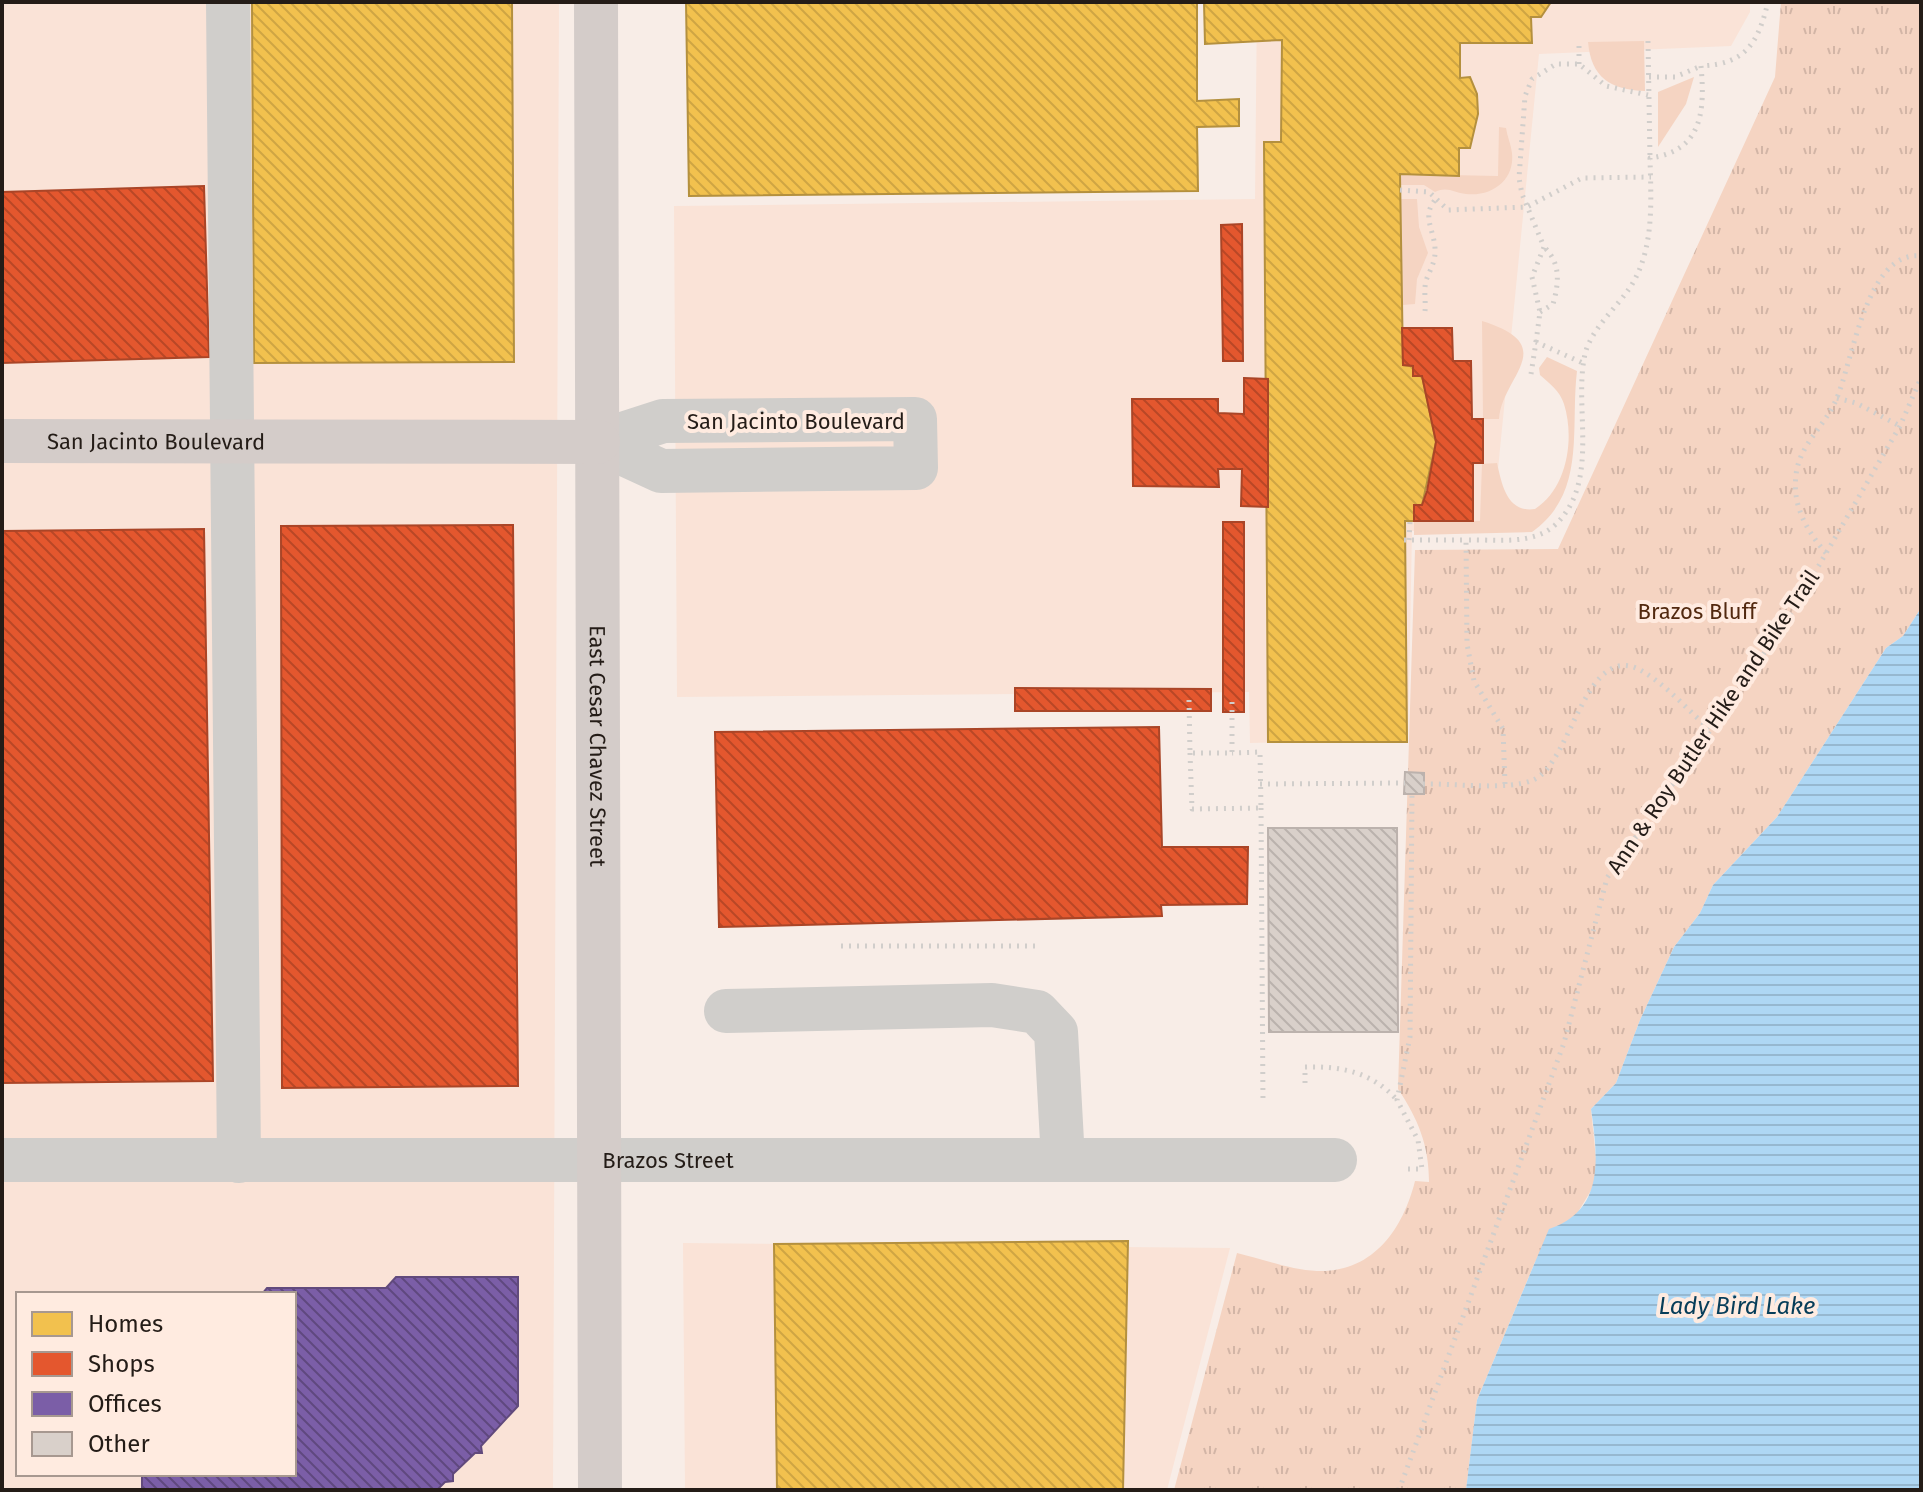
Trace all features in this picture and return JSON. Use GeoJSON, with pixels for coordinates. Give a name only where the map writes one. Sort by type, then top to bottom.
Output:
{"type":"FeatureCollection","features":[{"type":"Feature","properties":{"kind":"main road","name":"East Cesar Chavez Street"},"geometry":{"type":"LineString","coordinates":[[596,2],[600,1490]]}},
{"type":"Feature","properties":{"kind":"main road","name":"San Jacinto Boulevard"},"geometry":{"type":"LineString","coordinates":[[2,441],[598,442]]}},
{"type":"Feature","properties":{"kind":"street"},"geometry":{"type":"LineString","coordinates":[[228,2],[239,1161]]}},
{"type":"Feature","properties":{"kind":"street","name":"San Jacinto Boulevard"},"geometry":{"type":"LineString","coordinates":[[915,419],[916,468],[661,471],[598,442],[663,421],[915,419]]}},
{"type":"Feature","properties":{"kind":"street"},"geometry":{"type":"LineString","coordinates":[[726,1011],[992,1005],[1037,1012],[1056,1032],[1063,1160]]}},
{"type":"Feature","properties":{"kind":"street","name":"Brazos Street"},"geometry":{"type":"LineString","coordinates":[[2,1160],[1335,1160]]}},
{"type":"Feature","properties":{"kind":"path"},"geometry":{"type":"LineString","coordinates":[[1649,77],[1675,77],[1701,66],[1723,65],[1738,60],[1763,25],[1768,2]]}},
{"type":"Feature","properties":{"kind":"path"},"geometry":{"type":"LineString","coordinates":[[1410,521],[1407,540],[1528,539],[1554,526],[1563,515],[1582,466],[1586,353],[1605,319],[1631,286],[1643,260],[1652,213],[1648,41]]}},
{"type":"Feature","properties":{"kind":"path"},"geometry":{"type":"LineString","coordinates":[[1579,43],[1579,64]]}},
{"type":"Feature","properties":{"kind":"path"},"geometry":{"type":"LineString","coordinates":[[1540,312],[1553,304],[1559,274],[1527,207],[1519,178],[1525,96],[1532,79],[1556,64],[1579,64],[1606,86],[1648,95]]}},
{"type":"Feature","properties":{"kind":"path"},"geometry":{"type":"LineString","coordinates":[[1650,158],[1672,153],[1693,135],[1704,101],[1701,66]]}},
{"type":"Feature","properties":{"kind":"path"},"geometry":{"type":"LineString","coordinates":[[1400,190],[1429,192],[1448,210],[1527,207],[1582,178],[1651,177]]}},
{"type":"Feature","properties":{"kind":"path"},"geometry":{"type":"LineString","coordinates":[[1425,311],[1426,279],[1432,272],[1436,246],[1428,227],[1429,213],[1436,199]]}},
{"type":"Feature","properties":{"kind":"path"},"geometry":{"type":"LineString","coordinates":[[1531,374],[1540,312],[1532,277],[1544,247]]}},
{"type":"Feature","properties":{"kind":"path"},"geometry":{"type":"LineString","coordinates":[[1826,553],[1801,516],[1795,494],[1796,472],[1803,451],[1837,398],[1862,315],[1876,286],[1893,262],[1921,256]]}},
{"type":"Feature","properties":{"kind":"path"},"geometry":{"type":"LineString","coordinates":[[1536,342],[1585,364]]}},
{"type":"Feature","properties":{"kind":"path","name":"Ann & Roy Butler Hike and Bike Trail"},"geometry":{"type":"LineString","coordinates":[[1399,1490],[1564,1043],[1607,878],[1786,622],[1900,426],[1921,378]]}},
{"type":"Feature","properties":{"kind":"path"},"geometry":{"type":"LineString","coordinates":[[1837,398],[1856,403],[1900,426]]}},
{"type":"Feature","properties":{"kind":"path"},"geometry":{"type":"LineString","coordinates":[[1466,540],[1467,644],[1474,681],[1503,729],[1505,784]]}},
{"type":"Feature","properties":{"kind":"path"},"geometry":{"type":"LineString","coordinates":[[1423,784],[1505,784],[1534,780],[1548,769],[1597,680],[1618,667],[1640,669],[1712,731]]}},
{"type":"Feature","properties":{"kind":"path"},"geometry":{"type":"LineString","coordinates":[[1189,700],[1192,809],[1261,808]]}},
{"type":"Feature","properties":{"kind":"path"},"geometry":{"type":"LineString","coordinates":[[1232,700],[1232,753]]}},
{"type":"Feature","properties":{"kind":"path"},"geometry":{"type":"LineString","coordinates":[[1190,753],[1260,752],[1263,1103]]}},
{"type":"Feature","properties":{"kind":"path"},"geometry":{"type":"LineString","coordinates":[[1260,784],[1405,783]]}},
{"type":"Feature","properties":{"kind":"path"},"geometry":{"type":"LineString","coordinates":[[1397,1100],[1410,1037],[1412,794]]}},
{"type":"Feature","properties":{"kind":"path"},"geometry":{"type":"LineString","coordinates":[[841,946],[1040,946]]}},
{"type":"Feature","properties":{"kind":"path"},"geometry":{"type":"LineString","coordinates":[[1305,1083],[1305,1067],[1336,1067],[1371,1078],[1397,1100],[1412,1123],[1422,1157],[1422,1169],[1408,1169]]}},
{"type":"Feature","properties":{"kind":"shaded area"},"geometry":{"type":"Polygon","coordinates":[[[2,2],[559,2],[553,1490],[2,1490],[2,2]]]}},
{"type":"Feature","properties":{"kind":"shaded area"},"geometry":{"type":"Polygon","coordinates":[[[1257,2],[1750,2],[1750,12],[1731,46],[1539,54],[1492,530],[1412,531],[1408,740],[1250,743],[1249,692],[677,697],[674,206],[1255,199],[1257,2]]]}},
{"type":"Feature","properties":{"kind":"shaded area"},"geometry":{"type":"Polygon","coordinates":[[[683,1243],[1230,1248],[1167,1490],[685,1490],[683,1243]]]}},
{"type":"Feature","properties":{"kind":"green space","name":"Brazos Bluff"},"geometry":{"type":"Polygon","coordinates":[[[1781,2],[1921,2],[1921,608],[1903,636],[1886,648],[1777,817],[1713,885],[1700,913],[1674,947],[1640,1020],[1616,1083],[1591,1109],[1598,1179],[1572,1222],[1535,1262],[1477,1400],[1466,1490],[1174,1490],[1237,1253],[1307,1270],[1337,1270],[1354,1265],[1382,1245],[1393,1231],[1410,1199],[1415,1181],[1429,1182],[1421,1133],[1398,1089],[1415,550],[1558,549],[1775,77],[1781,2]]]}},
{"type":"Feature","properties":{"kind":"green space"},"geometry":{"type":"Polygon","coordinates":[[[1644,41],[1645,91],[1622,88],[1598,73],[1588,42],[1644,41]]]}},
{"type":"Feature","properties":{"kind":"green space"},"geometry":{"type":"Polygon","coordinates":[[[1694,77],[1686,104],[1658,147],[1658,92],[1694,77]]]}},
{"type":"Feature","properties":{"kind":"green space"},"geometry":{"type":"Polygon","coordinates":[[[1499,127],[1506,128],[1512,163],[1500,185],[1485,193],[1466,194],[1447,190],[1435,192],[1424,185],[1400,185],[1400,174],[1498,176],[1499,127]]]}},
{"type":"Feature","properties":{"kind":"green space"},"geometry":{"type":"Polygon","coordinates":[[[1400,199],[1417,199],[1419,227],[1428,253],[1417,279],[1415,304],[1402,305],[1400,199]]]}},
{"type":"Feature","properties":{"kind":"green space"},"geometry":{"type":"Polygon","coordinates":[[[1482,321],[1506,331],[1519,341],[1523,352],[1522,363],[1502,403],[1499,419],[1483,419],[1482,321]]]}},
{"type":"Feature","properties":{"kind":"green space"},"geometry":{"type":"Polygon","coordinates":[[[1547,357],[1577,371],[1569,479],[1561,499],[1549,516],[1532,532],[1414,535],[1414,521],[1480,521],[1482,464],[1497,463],[1507,496],[1518,507],[1535,509],[1555,489],[1566,462],[1569,432],[1562,399],[1540,375],[1539,368],[1547,357]]]}},
{"type":"Feature","properties":{"kind":"water","name":"Lady Bird Lake"},"geometry":{"type":"Polygon","coordinates":[[[1921,608],[1921,1490],[1466,1490],[1477,1400],[1549,1229],[1567,1220],[1589,1196],[1596,1163],[1591,1109],[1616,1083],[1640,1020],[1674,947],[1700,913],[1713,885],[1777,817],[1886,648],[1903,636],[1921,608]]]}},
{"type":"Feature","properties":{"kind":"building: Homes"},"geometry":{"type":"Polygon","coordinates":[[[252,2],[512,2],[514,362],[254,363],[252,2]]]}},
{"type":"Feature","properties":{"kind":"building: Homes"},"geometry":{"type":"Polygon","coordinates":[[[686,2],[1197,2],[1197,101],[1239,99],[1239,126],[1197,127],[1198,191],[689,196],[686,2]]]}},
{"type":"Feature","properties":{"kind":"building: Homes"},"geometry":{"type":"Polygon","coordinates":[[[1204,2],[1551,2],[1541,17],[1531,17],[1532,43],[1460,43],[1460,78],[1470,77],[1477,94],[1478,114],[1470,148],[1459,148],[1459,176],[1400,174],[1403,365],[1413,366],[1413,376],[1422,376],[1436,442],[1422,505],[1414,505],[1414,521],[1405,521],[1407,742],[1268,742],[1264,142],[1281,142],[1282,40],[1205,44],[1204,2]]]}},
{"type":"Feature","properties":{"kind":"building: Homes"},"geometry":{"type":"Polygon","coordinates":[[[1128,1241],[1123,1490],[777,1490],[774,1244],[1128,1241]]]}},
{"type":"Feature","properties":{"kind":"building: Shops"},"geometry":{"type":"Polygon","coordinates":[[[204,186],[209,357],[2,363],[2,192],[204,186]]]}},
{"type":"Feature","properties":{"kind":"building: Shops"},"geometry":{"type":"Polygon","coordinates":[[[1242,224],[1243,361],[1223,361],[1221,225],[1242,224]]]}},
{"type":"Feature","properties":{"kind":"building: Shops"},"geometry":{"type":"Polygon","coordinates":[[[1402,328],[1452,328],[1453,361],[1471,361],[1472,419],[1483,419],[1483,463],[1473,463],[1473,521],[1414,521],[1414,505],[1422,505],[1427,491],[1436,442],[1422,376],[1413,376],[1413,366],[1403,365],[1402,328]]]}},
{"type":"Feature","properties":{"kind":"building: Shops"},"geometry":{"type":"Polygon","coordinates":[[[1244,378],[1268,379],[1268,507],[1241,506],[1242,469],[1218,469],[1219,487],[1133,486],[1132,399],[1218,399],[1218,413],[1244,414],[1244,378]]]}},
{"type":"Feature","properties":{"kind":"building: Shops"},"geometry":{"type":"Polygon","coordinates":[[[1223,522],[1244,522],[1244,712],[1223,712],[1223,522]]]}},
{"type":"Feature","properties":{"kind":"building: Shops"},"geometry":{"type":"Polygon","coordinates":[[[513,525],[518,1086],[282,1088],[281,526],[513,525]]]}},
{"type":"Feature","properties":{"kind":"building: Shops"},"geometry":{"type":"Polygon","coordinates":[[[204,529],[213,1081],[2,1083],[2,531],[204,529]]]}},
{"type":"Feature","properties":{"kind":"building: Shops"},"geometry":{"type":"Polygon","coordinates":[[[1015,688],[1211,689],[1211,711],[1015,711],[1015,688]]]}},
{"type":"Feature","properties":{"kind":"building: Shops"},"geometry":{"type":"Polygon","coordinates":[[[1159,727],[1162,847],[1248,847],[1247,904],[1161,905],[1162,916],[719,927],[715,732],[1159,727]]]}},
{"type":"Feature","properties":{"kind":"building: Offices"},"geometry":{"type":"Polygon","coordinates":[[[396,1277],[518,1277],[518,1406],[481,1446],[482,1453],[475,1453],[453,1474],[453,1481],[445,1482],[437,1490],[142,1490],[142,1476],[296,1476],[296,1292],[264,1292],[267,1288],[386,1288],[396,1277]]]}},
{"type":"Feature","properties":{"kind":"building: Other"},"geometry":{"type":"Polygon","coordinates":[[[1405,772],[1424,773],[1424,794],[1404,794],[1405,772]]]}},
{"type":"Feature","properties":{"kind":"building: Other"},"geometry":{"type":"Polygon","coordinates":[[[1268,828],[1397,828],[1398,1032],[1269,1032],[1268,828]]]}}]}
